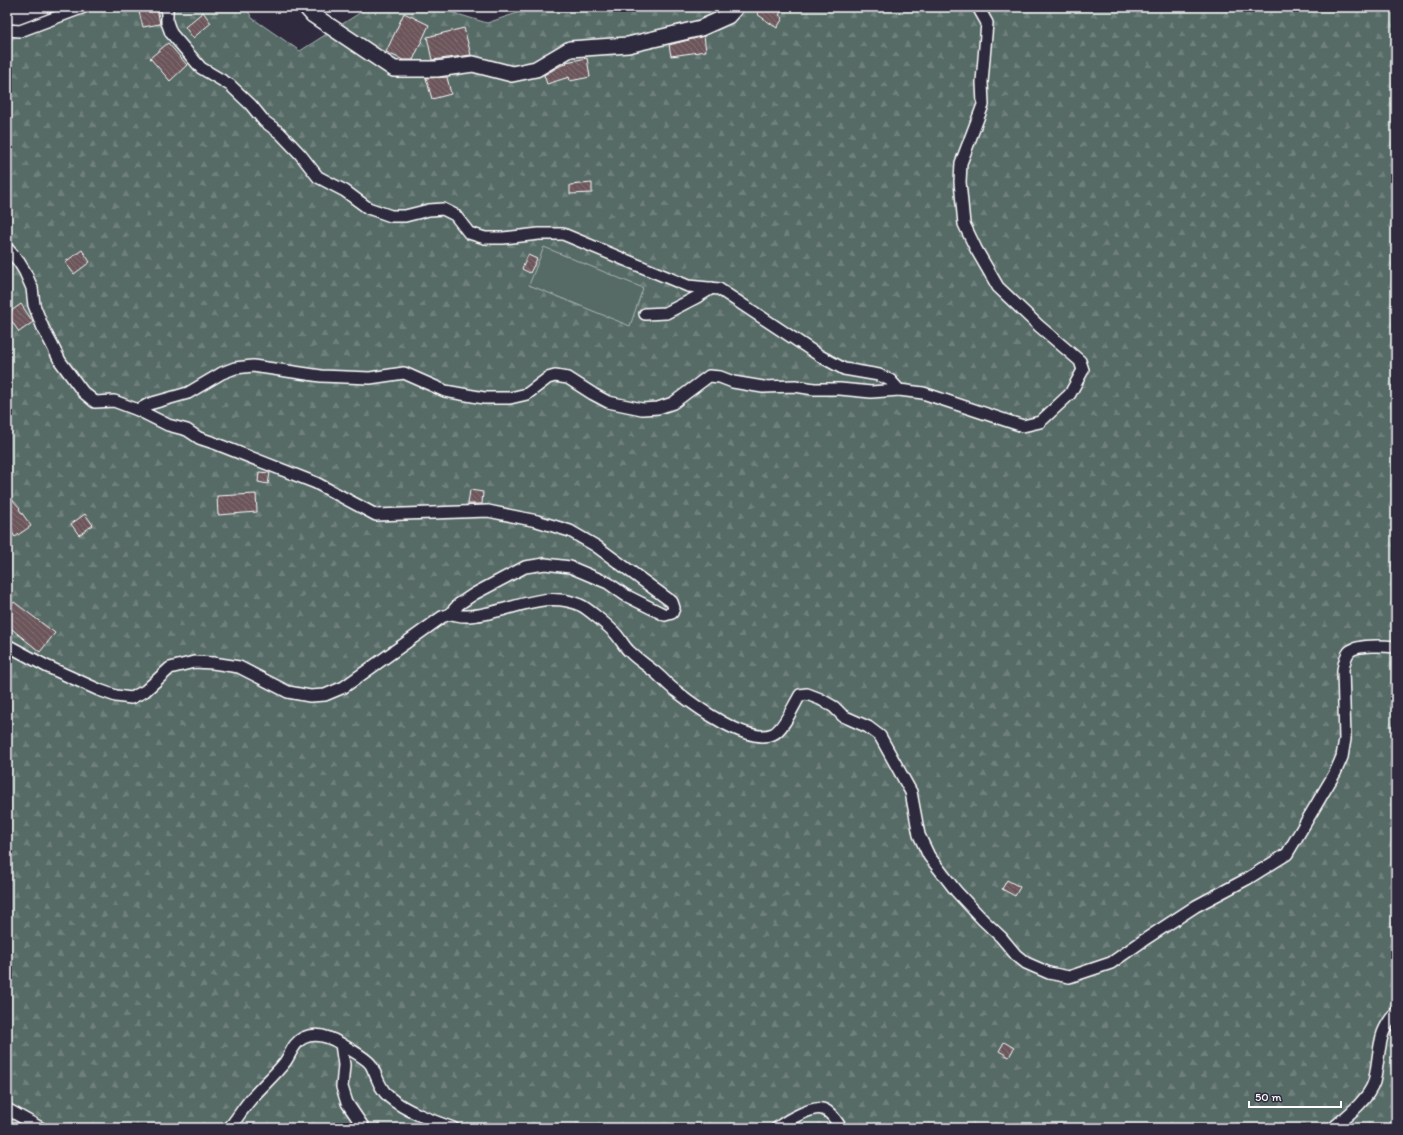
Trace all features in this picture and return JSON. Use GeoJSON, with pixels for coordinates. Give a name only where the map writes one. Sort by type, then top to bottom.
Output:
{"type":"FeatureCollection","features":[{"type":"Feature","properties":{"kind":"street"},"geometry":{"type":"LineString","coordinates":[[7,30],[20,31],[84,7]]}},
{"type":"Feature","properties":{"kind":"street"},"geometry":{"type":"LineString","coordinates":[[167,7],[167,22],[171,33],[201,68],[230,85],[251,105],[264,121],[285,139],[318,177],[345,191],[368,208],[391,216],[405,216],[443,208],[455,215],[469,233],[486,238],[503,238],[539,234],[563,234],[688,286],[719,289],[820,356],[844,369],[879,375],[890,380],[899,390]]}},
{"type":"Feature","properties":{"kind":"street"},"geometry":{"type":"LineString","coordinates":[[306,7],[313,15],[394,69],[437,69],[473,64],[512,74],[536,69],[570,49],[628,45],[701,28],[728,16],[736,7]]}},
{"type":"Feature","properties":{"kind":"street"},"geometry":{"type":"LineString","coordinates":[[138,410],[149,404],[188,393],[222,372],[235,368],[253,366],[321,376],[363,378],[404,372],[445,391],[484,398],[510,398],[527,394],[548,378],[555,376],[568,378],[608,402],[642,409],[658,408],[673,403],[709,376],[720,377],[732,382],[763,387],[795,386],[814,389],[840,389],[871,392],[899,390],[923,393],[1023,426],[1040,422],[1070,394],[1083,370],[1080,360],[1039,326],[998,287],[976,249],[964,224],[960,182],[961,163],[983,105],[982,82],[987,23],[978,7]]}},
{"type":"Feature","properties":{"kind":"street"},"geometry":{"type":"LineString","coordinates":[[7,248],[25,272],[32,288],[34,304],[42,328],[60,362],[84,392],[95,402],[114,401],[138,410],[168,425],[187,430],[207,441],[214,442],[316,483],[376,515],[488,511],[537,521],[570,531],[596,546],[672,602],[674,608],[672,613],[665,615],[625,595],[608,583],[570,567],[544,564],[525,567],[474,594],[459,604],[451,613],[442,617],[344,687],[325,695],[310,696],[288,692],[239,667],[194,662],[170,668],[145,691],[131,698],[116,696],[46,666],[7,645]]}},
{"type":"Feature","properties":{"kind":"street"},"geometry":{"type":"LineString","coordinates":[[645,314],[666,313],[697,298],[712,288]]}},
{"type":"Feature","properties":{"kind":"street"},"geometry":{"type":"LineString","coordinates":[[451,613],[467,616],[498,611],[528,602],[556,598],[581,605],[614,631],[629,652],[656,672],[675,690],[708,714],[740,732],[762,736],[773,734],[785,722],[800,695],[807,694],[834,707],[843,716],[868,727],[880,736],[910,792],[919,835],[929,856],[956,891],[1001,937],[1016,955],[1026,963],[1049,973],[1069,977],[1111,964],[1144,940],[1196,906],[1247,879],[1287,854],[1335,773],[1342,757],[1345,739],[1343,670],[1349,652],[1354,648],[1380,646],[1396,647]]}},
{"type":"Feature","properties":{"kind":"street"},"geometry":{"type":"LineString","coordinates":[[1333,1128],[1352,1112],[1373,1083],[1383,1033],[1396,1012]]}},
{"type":"Feature","properties":{"kind":"street"},"geometry":{"type":"LineString","coordinates":[[229,1128],[251,1099],[286,1061],[295,1045],[304,1038],[317,1036],[330,1037],[353,1051],[370,1064],[379,1084],[388,1097],[413,1112],[453,1128]]}},
{"type":"Feature","properties":{"kind":"street"},"geometry":{"type":"LineString","coordinates":[[341,1044],[344,1065],[342,1087],[347,1103],[364,1128]]}},
{"type":"Feature","properties":{"kind":"street"},"geometry":{"type":"LineString","coordinates":[[777,1128],[798,1115],[818,1108],[824,1109],[830,1114],[841,1128]]}},
{"type":"Feature","properties":{"kind":"street"},"geometry":{"type":"LineString","coordinates":[[7,1109],[41,1128]]}},
{"type":"Feature","properties":{"kind":"green space"},"geometry":{"type":"Polygon","coordinates":[[[45,7],[246,7],[252,18],[300,51],[369,7],[434,7],[487,23],[535,7],[1396,7],[1396,1128],[7,1128],[7,42],[50,18],[45,7]]]}},
{"type":"Feature","properties":{"kind":"green space"},"geometry":{"type":"Polygon","coordinates":[[[544,247],[643,288],[630,326],[529,285],[544,247]]]}},
{"type":"Feature","properties":{"kind":"building"},"geometry":{"type":"Polygon","coordinates":[[[762,7],[784,7],[779,15],[783,18],[777,28],[757,14],[762,7]]]}},
{"type":"Feature","properties":{"kind":"building"},"geometry":{"type":"Polygon","coordinates":[[[157,8],[160,24],[143,27],[139,12],[157,8]]]}},
{"type":"Feature","properties":{"kind":"building"},"geometry":{"type":"Polygon","coordinates":[[[203,12],[211,23],[193,38],[185,27],[203,12]]]}},
{"type":"Feature","properties":{"kind":"building"},"geometry":{"type":"Polygon","coordinates":[[[404,13],[429,25],[413,60],[403,60],[386,52],[404,13]]]}},
{"type":"Feature","properties":{"kind":"building"},"geometry":{"type":"Polygon","coordinates":[[[464,28],[471,55],[432,60],[427,37],[464,28]]]}},
{"type":"Feature","properties":{"kind":"building"},"geometry":{"type":"Polygon","coordinates":[[[704,36],[706,51],[671,56],[669,45],[704,36]]]}},
{"type":"Feature","properties":{"kind":"building"},"geometry":{"type":"Polygon","coordinates":[[[168,43],[187,65],[170,81],[150,58],[168,43]]]}},
{"type":"Feature","properties":{"kind":"building"},"geometry":{"type":"Polygon","coordinates":[[[587,58],[590,77],[570,81],[569,77],[547,84],[544,75],[567,63],[566,62],[587,58]]]}},
{"type":"Feature","properties":{"kind":"building"},"geometry":{"type":"Polygon","coordinates":[[[447,77],[451,94],[432,99],[426,78],[447,77]]]}},
{"type":"Feature","properties":{"kind":"building"},"geometry":{"type":"Polygon","coordinates":[[[592,183],[592,193],[570,194],[570,185],[592,183]]]}},
{"type":"Feature","properties":{"kind":"building"},"geometry":{"type":"Polygon","coordinates":[[[82,250],[90,262],[74,274],[65,262],[82,250]]]}},
{"type":"Feature","properties":{"kind":"building"},"geometry":{"type":"Polygon","coordinates":[[[528,255],[537,259],[530,273],[522,269],[528,255]]]}},
{"type":"Feature","properties":{"kind":"building"},"geometry":{"type":"Polygon","coordinates":[[[21,304],[33,322],[19,332],[7,314],[21,304]]]}},
{"type":"Feature","properties":{"kind":"building"},"geometry":{"type":"Polygon","coordinates":[[[259,472],[270,473],[268,484],[258,482],[259,472]]]}},
{"type":"Feature","properties":{"kind":"building"},"geometry":{"type":"Polygon","coordinates":[[[470,490],[483,492],[482,504],[468,504],[470,490]]]}},
{"type":"Feature","properties":{"kind":"building"},"geometry":{"type":"Polygon","coordinates":[[[7,494],[20,508],[19,509],[31,526],[15,537],[7,524],[7,494]]]}},
{"type":"Feature","properties":{"kind":"building"},"geometry":{"type":"Polygon","coordinates":[[[256,494],[257,512],[218,515],[217,496],[256,494]]]}},
{"type":"Feature","properties":{"kind":"building"},"geometry":{"type":"Polygon","coordinates":[[[85,514],[93,525],[79,535],[71,524],[85,514]]]}},
{"type":"Feature","properties":{"kind":"building"},"geometry":{"type":"Polygon","coordinates":[[[14,602],[55,633],[40,652],[7,625],[7,610],[14,602]]]}},
{"type":"Feature","properties":{"kind":"building"},"geometry":{"type":"Polygon","coordinates":[[[1007,880],[1020,887],[1015,896],[1002,889],[1007,880]]]}},
{"type":"Feature","properties":{"kind":"building"},"geometry":{"type":"Polygon","coordinates":[[[1004,1042],[1014,1048],[1009,1057],[999,1051],[1004,1042]]]}}]}
